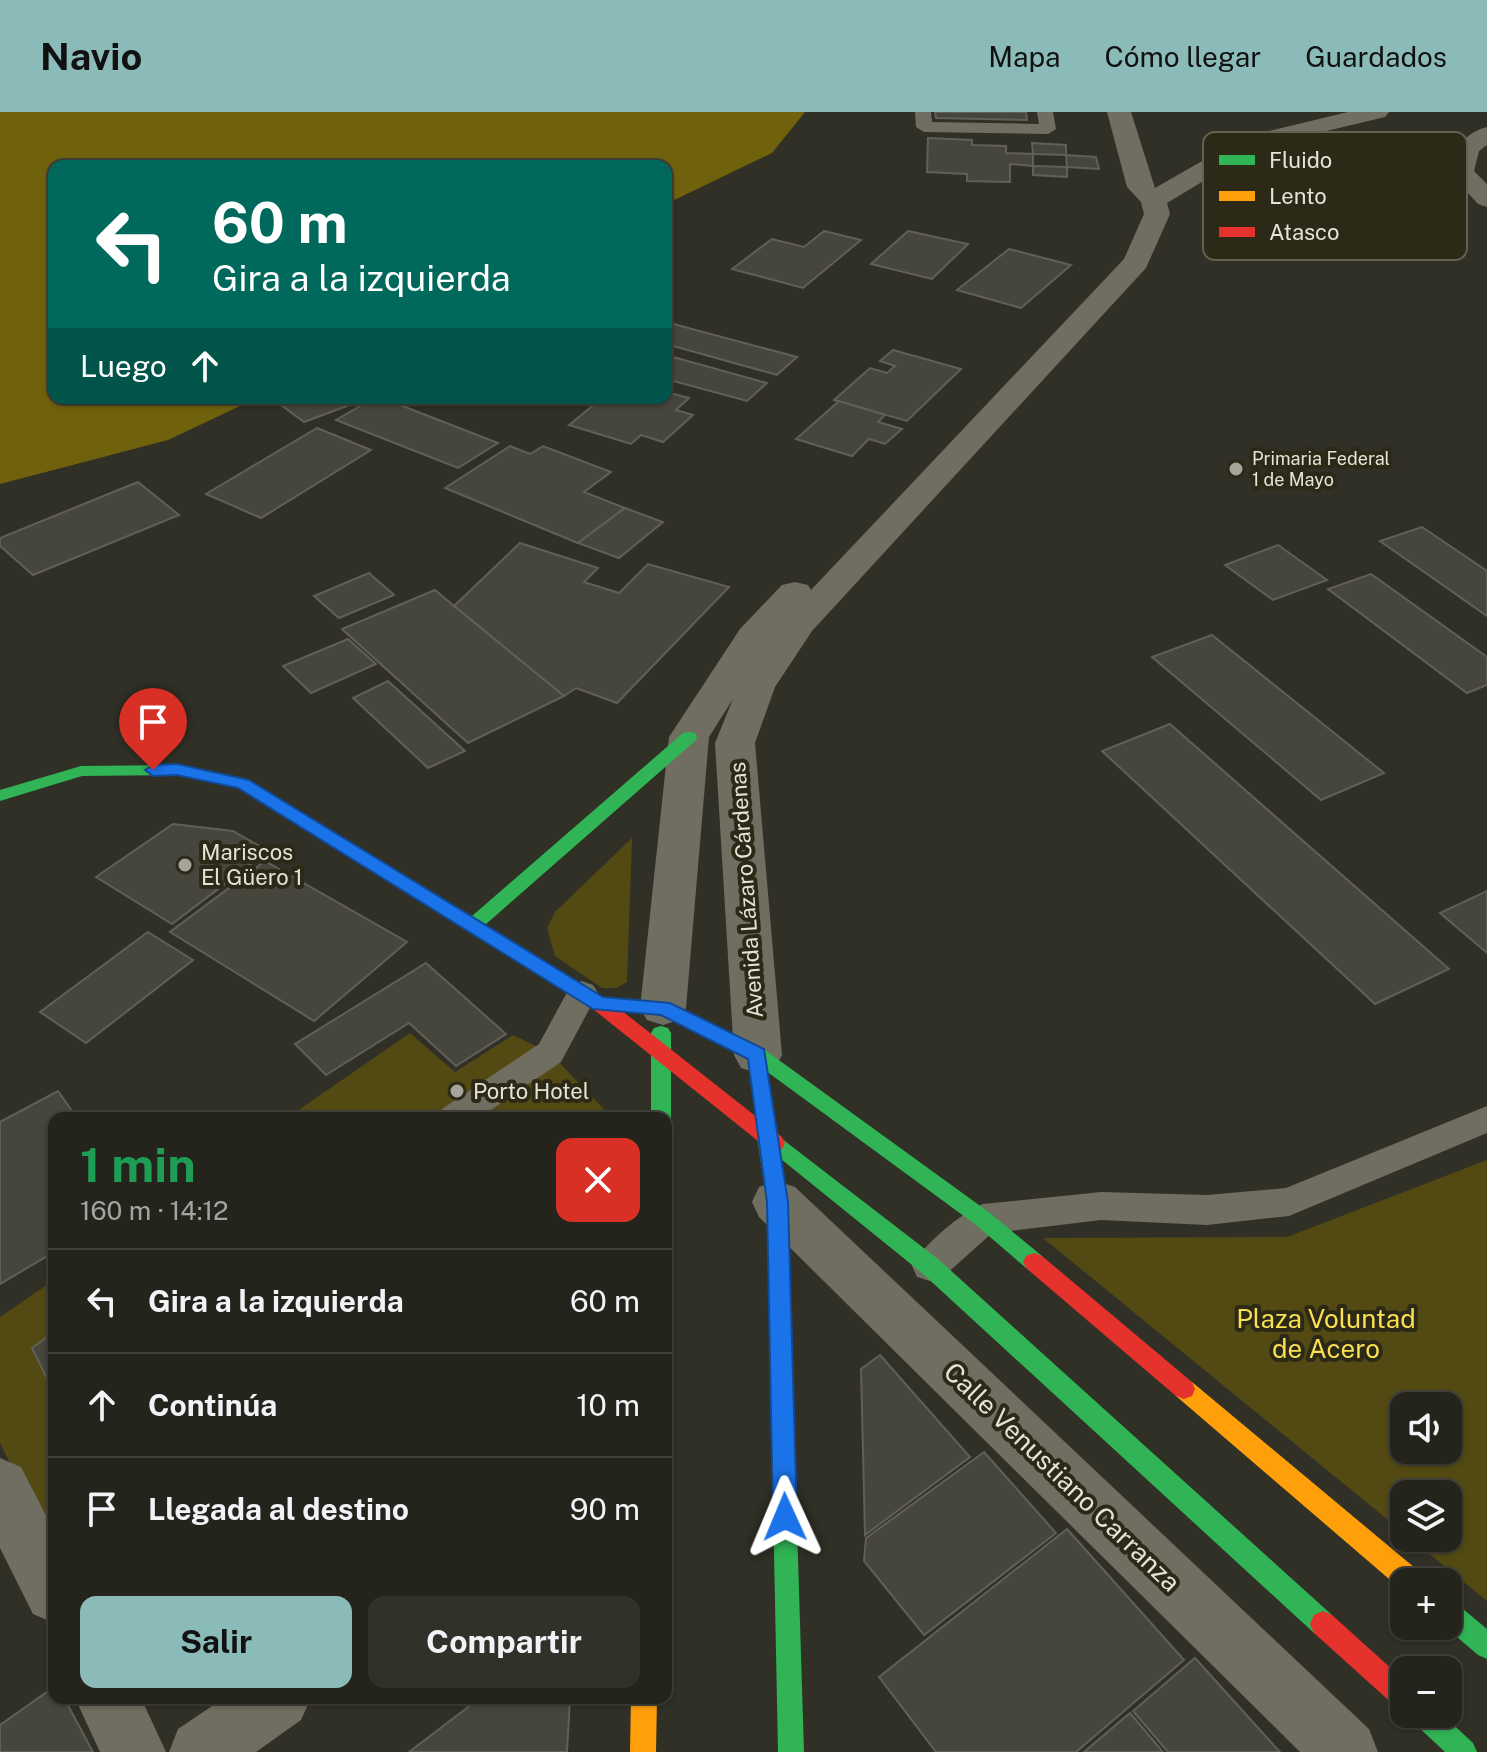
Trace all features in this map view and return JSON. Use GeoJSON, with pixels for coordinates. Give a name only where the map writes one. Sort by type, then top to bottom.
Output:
{"type":"FeatureCollection","features":[{"type":"Feature","properties":{"kind":"main road"},"geometry":{"type":"LineString","coordinates":[[473,925],[689,737]]}},
{"type":"Feature","properties":{"kind":"main road"},"geometry":{"type":"LineString","coordinates":[[0,796],[81,771],[177,770],[243,783],[591,999],[930,1266],[1390,1684]]}},
{"type":"Feature","properties":{"kind":"main road"},"geometry":{"type":"LineString","coordinates":[[591,999],[663,1008],[759,1068],[983,1219],[1395,1568]]}},
{"type":"Feature","properties":{"kind":"main road","name":"Avenida Lázaro Cárdenas"},"geometry":{"type":"LineString","coordinates":[[661,1112],[659,1053],[663,1008]]}},
{"type":"Feature","properties":{"kind":"main road"},"geometry":{"type":"LineString","coordinates":[[763,1109],[777,1202],[801,1737]]}},
{"type":"Feature","properties":{"kind":"main road"},"geometry":{"type":"LineString","coordinates":[[1462,1625],[1487,1646]]}},
{"type":"Feature","properties":{"kind":"main road"},"geometry":{"type":"LineString","coordinates":[[643,1752],[644,1704]]}},
{"type":"Feature","properties":{"kind":"main road"},"geometry":{"type":"LineString","coordinates":[[1438,1728],[1464,1752]]}},
{"type":"Feature","properties":{"kind":"street","name":"Avenida Lázaro Cárdenas"},"geometry":{"type":"LineString","coordinates":[[759,1068],[735,743],[756,687],[799,624],[1136,262],[1157,214],[1142,195],[1119,112]]}},
{"type":"Feature","properties":{"kind":"street"},"geometry":{"type":"LineString","coordinates":[[1248,132],[1377,112]]}},
{"type":"Feature","properties":{"kind":"street"},"geometry":{"type":"LineString","coordinates":[[1467,151],[1487,134]]}},
{"type":"Feature","properties":{"kind":"street"},"geometry":{"type":"LineString","coordinates":[[1142,195],[1203,159]]}},
{"type":"Feature","properties":{"kind":"street"},"geometry":{"type":"LineString","coordinates":[[1467,178],[1487,199]]}},
{"type":"Feature","properties":{"kind":"street","name":"Avenida Lázaro Cárdenas"},"geometry":{"type":"LineString","coordinates":[[663,1008],[689,737],[753,637],[1104,265],[1127,233],[1142,195]]}},
{"type":"Feature","properties":{"kind":"street","name":"Calle Venustiano Carranza"},"geometry":{"type":"LineString","coordinates":[[777,1202],[1346,1752]]}},
{"type":"Feature","properties":{"kind":"street"},"geometry":{"type":"LineString","coordinates":[[0,1486],[48,1581]]}},
{"type":"Feature","properties":{"kind":"street"},"geometry":{"type":"LineString","coordinates":[[110,1704],[134,1752]]}},
{"type":"Feature","properties":{"kind":"street"},"geometry":{"type":"LineString","coordinates":[[201,1752],[270,1704]]}},
{"type":"Feature","properties":{"kind":"lane"},"geometry":{"type":"LineString","coordinates":[[923,112],[924,127],[1048,129],[1045,112]]}},
{"type":"Feature","properties":{"kind":"lane"},"geometry":{"type":"LineString","coordinates":[[463,1112],[550,1053],[591,999]]}},
{"type":"Feature","properties":{"kind":"lane"},"geometry":{"type":"LineString","coordinates":[[930,1266],[983,1219],[1101,1206],[1207,1210],[1289,1202],[1487,1119]]}},
{"type":"Feature","properties":{"kind":"green space"},"geometry":{"type":"Polygon","coordinates":[[[632,838],[627,982],[616,988],[602,988],[555,956],[547,928],[555,912],[632,838]]]}},
{"type":"Feature","properties":{"kind":"green space","name":"Porto Hotel"},"geometry":{"type":"Polygon","coordinates":[[[410,1033],[455,1072],[513,1035],[550,1053],[604,1109],[604,1112],[296,1112],[410,1033]]]}},
{"type":"Feature","properties":{"kind":"green space","name":"Plaza Voluntad de Acero"},"geometry":{"type":"Polygon","coordinates":[[[1487,1160],[1487,1601],[1462,1581],[1462,1568],[1447,1568],[1427,1552],[1462,1552],[1462,1480],[1390,1480],[1390,1522],[1043,1238],[1287,1237],[1487,1160]]]}},
{"type":"Feature","properties":{"kind":"green space"},"geometry":{"type":"Polygon","coordinates":[[[48,1284],[48,1541],[0,1443],[0,1317],[48,1284]]]}},
{"type":"Feature","properties":{"kind":"shaded area"},"geometry":{"type":"Polygon","coordinates":[[[0,112],[805,112],[772,153],[672,201],[672,160],[48,160],[48,404],[244,404],[168,440],[0,484],[0,112]]]}},
{"type":"Feature","properties":{"kind":"building"},"geometry":{"type":"Polygon","coordinates":[[[935,112],[1026,112],[1027,120],[936,118],[935,112]]]}},
{"type":"Feature","properties":{"kind":"building"},"geometry":{"type":"Polygon","coordinates":[[[928,138],[972,140],[972,145],[1006,146],[1006,153],[1033,154],[1033,166],[1010,164],[1010,182],[967,181],[967,174],[927,172],[928,138]]]}},
{"type":"Feature","properties":{"kind":"building"},"geometry":{"type":"Polygon","coordinates":[[[1032,143],[1066,145],[1066,155],[1033,154],[1032,143]]]}},
{"type":"Feature","properties":{"kind":"building"},"geometry":{"type":"Polygon","coordinates":[[[1066,155],[1096,157],[1099,169],[1067,167],[1066,155]]]}},
{"type":"Feature","properties":{"kind":"building"},"geometry":{"type":"Polygon","coordinates":[[[1033,166],[1067,167],[1067,177],[1033,175],[1033,166]]]}},
{"type":"Feature","properties":{"kind":"building"},"geometry":{"type":"Polygon","coordinates":[[[824,231],[861,240],[803,288],[732,269],[772,239],[804,247],[824,231]]]}},
{"type":"Feature","properties":{"kind":"building"},"geometry":{"type":"Polygon","coordinates":[[[908,231],[968,244],[932,279],[871,264],[908,231]]]}},
{"type":"Feature","properties":{"kind":"building"},"geometry":{"type":"Polygon","coordinates":[[[1009,249],[1071,265],[1021,308],[957,290],[1009,249]]]}},
{"type":"Feature","properties":{"kind":"building"},"geometry":{"type":"Polygon","coordinates":[[[672,324],[797,357],[777,375],[672,346],[672,324]]]}},
{"type":"Feature","properties":{"kind":"building"},"geometry":{"type":"Polygon","coordinates":[[[893,350],[961,369],[907,421],[834,400],[870,368],[887,373],[895,366],[880,361],[893,350]]]}},
{"type":"Feature","properties":{"kind":"building"},"geometry":{"type":"Polygon","coordinates":[[[672,357],[767,383],[747,401],[672,381],[672,357]]]}},
{"type":"Feature","properties":{"kind":"building"},"geometry":{"type":"Polygon","coordinates":[[[672,394],[689,398],[676,410],[693,415],[663,442],[641,435],[631,444],[569,425],[595,404],[672,404],[672,394]]]}},
{"type":"Feature","properties":{"kind":"building"},"geometry":{"type":"Polygon","coordinates":[[[839,401],[885,415],[878,422],[902,429],[885,444],[869,439],[852,456],[796,439],[839,401]]]}},
{"type":"Feature","properties":{"kind":"building"},"geometry":{"type":"Polygon","coordinates":[[[284,404],[352,404],[304,422],[281,405],[284,404]]]}},
{"type":"Feature","properties":{"kind":"building"},"geometry":{"type":"Polygon","coordinates":[[[364,404],[397,404],[498,443],[458,468],[336,420],[364,404]]]}},
{"type":"Feature","properties":{"kind":"building"},"geometry":{"type":"Polygon","coordinates":[[[317,428],[371,450],[261,518],[206,494],[317,428]]]}},
{"type":"Feature","properties":{"kind":"building"},"geometry":{"type":"Polygon","coordinates":[[[510,446],[530,454],[543,446],[611,472],[584,492],[625,508],[578,543],[445,488],[510,446]]]}},
{"type":"Feature","properties":{"kind":"building"},"geometry":{"type":"Polygon","coordinates":[[[138,482],[179,515],[33,575],[0,546],[0,538],[138,482]]]}},
{"type":"Feature","properties":{"kind":"building"},"geometry":{"type":"Polygon","coordinates":[[[625,508],[663,522],[619,558],[578,543],[625,508]]]}},
{"type":"Feature","properties":{"kind":"building"},"geometry":{"type":"Polygon","coordinates":[[[1422,527],[1487,571],[1487,616],[1380,541],[1422,527]]]}},
{"type":"Feature","properties":{"kind":"building"},"geometry":{"type":"Polygon","coordinates":[[[520,543],[598,568],[584,582],[619,593],[648,564],[729,587],[617,703],[576,688],[564,696],[454,606],[520,543]]]}},
{"type":"Feature","properties":{"kind":"building"},"geometry":{"type":"Polygon","coordinates":[[[1278,545],[1327,580],[1273,600],[1225,565],[1278,545]]]}},
{"type":"Feature","properties":{"kind":"building"},"geometry":{"type":"Polygon","coordinates":[[[369,573],[394,595],[339,618],[314,596],[369,573]]]}},
{"type":"Feature","properties":{"kind":"building"},"geometry":{"type":"Polygon","coordinates":[[[1371,574],[1487,657],[1487,685],[1467,693],[1328,589],[1371,574]]]}},
{"type":"Feature","properties":{"kind":"building"},"geometry":{"type":"Polygon","coordinates":[[[435,590],[564,696],[468,743],[342,629],[435,590]]]}},
{"type":"Feature","properties":{"kind":"building"},"geometry":{"type":"Polygon","coordinates":[[[1212,635],[1384,773],[1321,800],[1152,657],[1212,635]]]}},
{"type":"Feature","properties":{"kind":"building"},"geometry":{"type":"Polygon","coordinates":[[[348,639],[376,664],[311,693],[283,666],[348,639]]]}},
{"type":"Feature","properties":{"kind":"building"},"geometry":{"type":"Polygon","coordinates":[[[388,681],[465,751],[428,768],[353,698],[388,681]]]}},
{"type":"Feature","properties":{"kind":"building"},"geometry":{"type":"Polygon","coordinates":[[[1170,724],[1449,969],[1375,1004],[1102,751],[1170,724]]]}},
{"type":"Feature","properties":{"kind":"building"},"geometry":{"type":"Polygon","coordinates":[[[173,824],[233,831],[268,851],[172,924],[96,877],[173,824]]]}},
{"type":"Feature","properties":{"kind":"building"},"geometry":{"type":"Polygon","coordinates":[[[265,861],[407,942],[314,1021],[170,932],[265,861]]]}},
{"type":"Feature","properties":{"kind":"building"},"geometry":{"type":"Polygon","coordinates":[[[1487,891],[1487,953],[1440,913],[1487,891]]]}},
{"type":"Feature","properties":{"kind":"building"},"geometry":{"type":"Polygon","coordinates":[[[148,932],[193,960],[86,1043],[40,1012],[148,932]]]}},
{"type":"Feature","properties":{"kind":"building"},"geometry":{"type":"Polygon","coordinates":[[[426,963],[506,1034],[456,1066],[409,1023],[326,1075],[295,1044],[426,963]]]}},
{"type":"Feature","properties":{"kind":"building"},"geometry":{"type":"Polygon","coordinates":[[[58,1091],[73,1112],[48,1112],[48,1256],[0,1284],[0,1122],[58,1091]]]}},
{"type":"Feature","properties":{"kind":"building"},"geometry":{"type":"Polygon","coordinates":[[[48,1336],[48,1381],[32,1348],[48,1336]]]}},
{"type":"Feature","properties":{"kind":"building"},"geometry":{"type":"Polygon","coordinates":[[[880,1355],[970,1457],[865,1535],[861,1369],[880,1355]]]}},
{"type":"Feature","properties":{"kind":"building"},"geometry":{"type":"Polygon","coordinates":[[[984,1452],[1056,1533],[924,1635],[864,1561],[866,1538],[984,1452]]]}},
{"type":"Feature","properties":{"kind":"building"},"geometry":{"type":"Polygon","coordinates":[[[1067,1529],[1184,1660],[1076,1752],[936,1752],[879,1677],[1067,1529]]]}},
{"type":"Feature","properties":{"kind":"building"},"geometry":{"type":"Polygon","coordinates":[[[1195,1658],[1280,1752],[1168,1752],[1133,1711],[1195,1658]]]}},
{"type":"Feature","properties":{"kind":"building"},"geometry":{"type":"Polygon","coordinates":[[[48,1691],[48,1704],[67,1704],[93,1752],[0,1752],[0,1725],[48,1691]]]}},
{"type":"Feature","properties":{"kind":"building"},"geometry":{"type":"Polygon","coordinates":[[[472,1704],[570,1704],[567,1752],[409,1752],[472,1704]]]}},
{"type":"Feature","properties":{"kind":"building"},"geometry":{"type":"Polygon","coordinates":[[[1130,1713],[1163,1752],[1084,1752],[1130,1713]]]}},
{"type":"Feature","properties":{"kind":"traffic: fast"},"geometry":{"type":"LineString","coordinates":[[473,925],[689,737]]}},
{"type":"Feature","properties":{"kind":"traffic: fast"},"geometry":{"type":"LineString","coordinates":[[0,796],[81,771],[177,770],[243,783],[572,987]]}},
{"type":"Feature","properties":{"kind":"traffic: fast"},"geometry":{"type":"LineString","coordinates":[[600,1004],[663,1008],[758,1055],[983,1219],[1034,1262]]}},
{"type":"Feature","properties":{"kind":"traffic: fast"},"geometry":{"type":"LineString","coordinates":[[661,1033],[661,1112]]}},
{"type":"Feature","properties":{"kind":"traffic: fast"},"geometry":{"type":"LineString","coordinates":[[765,1124],[777,1202],[791,1752]]}},
{"type":"Feature","properties":{"kind":"traffic: fast"},"geometry":{"type":"LineString","coordinates":[[775,1143],[930,1266],[1323,1624]]}},
{"type":"Feature","properties":{"kind":"traffic: fast"},"geometry":{"type":"LineString","coordinates":[[1462,1625],[1487,1646]]}},
{"type":"Feature","properties":{"kind":"traffic: fast"},"geometry":{"type":"LineString","coordinates":[[1438,1728],[1464,1752]]}},
{"type":"Feature","properties":{"kind":"traffic: slow"},"geometry":{"type":"LineString","coordinates":[[1184,1389],[1395,1568]]}},
{"type":"Feature","properties":{"kind":"traffic: slow"},"geometry":{"type":"LineString","coordinates":[[643,1752],[644,1704]]}},
{"type":"Feature","properties":{"kind":"traffic: jam"},"geometry":{"type":"LineString","coordinates":[[572,987],[600,1004],[775,1143]]}},
{"type":"Feature","properties":{"kind":"traffic: jam"},"geometry":{"type":"LineString","coordinates":[[1034,1262],[1184,1389]]}},
{"type":"Feature","properties":{"kind":"traffic: jam"},"geometry":{"type":"LineString","coordinates":[[1323,1624],[1390,1684]]}},
{"type":"Feature","properties":{"kind":"place","name":"Primaria Federal 1 de Mayo"},"geometry":{"type":"Point","coordinates":[1236,469]}},
{"type":"Feature","properties":{"kind":"place","name":"Mariscos El Güero 1"},"geometry":{"type":"Point","coordinates":[185,865]}},
{"type":"Feature","properties":{"kind":"place","name":"Porto Hotel"},"geometry":{"type":"Point","coordinates":[457,1091]}},
{"type":"Feature","properties":{"kind":"route"},"geometry":{"type":"LineString","coordinates":[[153,770],[177,770],[243,783],[600,1004],[663,1008],[758,1055],[766,1136],[777,1202],[785,1517]]}}]}
